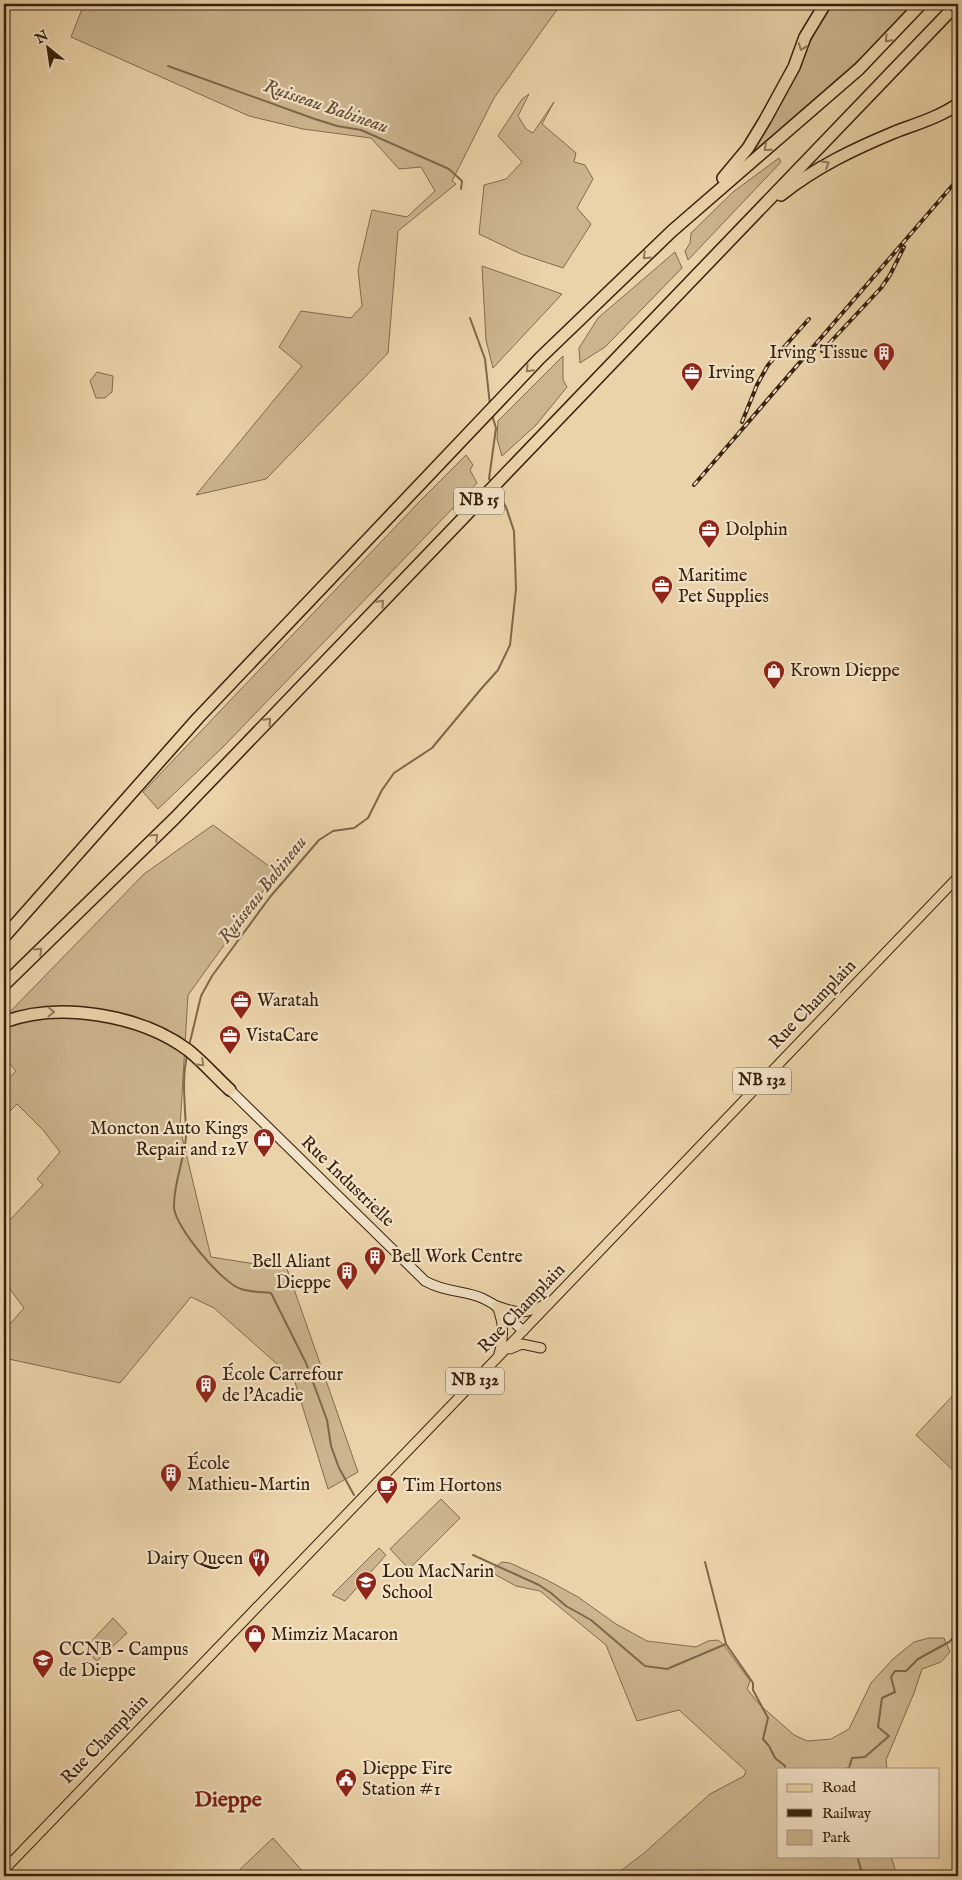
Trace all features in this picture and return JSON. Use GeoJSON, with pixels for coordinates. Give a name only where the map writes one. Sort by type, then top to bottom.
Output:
{"type":"FeatureCollection","features":[{"type":"Feature","properties":{"kind":"highway"},"geometry":{"type":"LineString","coordinates":[[4,937],[198,718],[293,616],[540,358],[672,231],[722,180],[757,134],[794,67],[805,37],[824,4]]}},
{"type":"Feature","properties":{"kind":"highway"},"geometry":{"type":"LineString","coordinates":[[672,231],[860,69],[921,4]]}},
{"type":"Feature","properties":{"kind":"highway","name":"NB 15"},"geometry":{"type":"LineString","coordinates":[[4,985],[174,818],[957,4]]}},
{"type":"Feature","properties":{"kind":"highway"},"geometry":{"type":"LineString","coordinates":[[696,275],[782,195],[810,173],[839,156],[956,105]]}},
{"type":"Feature","properties":{"kind":"highway"},"geometry":{"type":"LineString","coordinates":[[4,1022],[42,1012],[87,1013],[128,1022],[162,1034],[188,1050],[230,1090]]}},
{"type":"Feature","properties":{"kind":"main road"},"geometry":{"type":"LineString","coordinates":[[952,4],[958,10]]}},
{"type":"Feature","properties":{"kind":"main road","name":"Rue Champlain"},"geometry":{"type":"LineString","coordinates":[[4,1870],[958,876]]}},
{"type":"Feature","properties":{"kind":"main road","name":"Rue Industrielle"},"geometry":{"type":"LineString","coordinates":[[230,1090],[425,1281],[446,1290],[483,1298],[497,1306],[523,1331]]}},
{"type":"Feature","properties":{"kind":"main road"},"geometry":{"type":"LineString","coordinates":[[497,1306],[511,1312],[525,1312],[551,1302]]}},
{"type":"Feature","properties":{"kind":"main road"},"geometry":{"type":"LineString","coordinates":[[497,1306],[503,1330],[499,1356]]}},
{"type":"Feature","properties":{"kind":"main road"},"geometry":{"type":"LineString","coordinates":[[499,1356],[518,1345],[528,1344],[541,1348]]}},
{"type":"Feature","properties":{"kind":"green space"},"geometry":{"type":"Polygon","coordinates":[[[84,4],[561,4],[494,98],[452,181],[456,184],[398,231],[388,353],[266,479],[196,495],[302,366],[279,347],[301,311],[351,318],[362,306],[358,270],[372,210],[407,217],[435,191],[421,167],[399,169],[371,138],[303,129],[249,116],[71,37],[84,4]]]}},
{"type":"Feature","properties":{"kind":"green space"},"geometry":{"type":"Polygon","coordinates":[[[833,4],[918,4],[877,44],[745,159],[819,25],[833,4]]]}},
{"type":"Feature","properties":{"kind":"green space"},"geometry":{"type":"Polygon","coordinates":[[[529,94],[518,116],[526,129],[533,133],[554,102],[542,124],[576,153],[574,162],[585,165],[593,179],[577,208],[591,224],[563,268],[521,254],[479,234],[484,185],[506,179],[522,162],[498,136],[522,99],[529,94]]]}},
{"type":"Feature","properties":{"kind":"green space"},"geometry":{"type":"Polygon","coordinates":[[[779,158],[781,162],[688,260],[685,251],[690,243],[691,233],[733,192],[779,158]]]}},
{"type":"Feature","properties":{"kind":"green space"},"geometry":{"type":"Polygon","coordinates":[[[675,252],[682,268],[605,347],[580,363],[579,348],[598,318],[675,252]]]}},
{"type":"Feature","properties":{"kind":"green space"},"geometry":{"type":"Polygon","coordinates":[[[482,266],[562,294],[493,368],[486,340],[482,266]]]}},
{"type":"Feature","properties":{"kind":"green space"},"geometry":{"type":"Polygon","coordinates":[[[563,356],[563,380],[567,387],[536,425],[502,456],[497,439],[498,421],[563,356]]]}},
{"type":"Feature","properties":{"kind":"green space"},"geometry":{"type":"Polygon","coordinates":[[[97,372],[113,376],[112,392],[105,398],[96,398],[90,381],[97,372]]]}},
{"type":"Feature","properties":{"kind":"green space"},"geometry":{"type":"Polygon","coordinates":[[[466,455],[473,465],[470,470],[477,483],[223,747],[158,809],[143,792],[466,455]]]}},
{"type":"Feature","properties":{"kind":"green space"},"geometry":{"type":"Polygon","coordinates":[[[213,825],[277,872],[188,995],[180,1128],[211,1257],[287,1269],[358,1472],[328,1489],[294,1379],[214,1308],[191,1297],[120,1383],[4,1358],[4,1331],[24,1308],[7,1285],[4,1260],[6,1224],[43,1185],[37,1179],[60,1152],[43,1130],[17,1104],[4,1117],[4,1083],[16,1071],[4,1057],[4,1018],[144,874],[213,825]]]}},
{"type":"Feature","properties":{"kind":"green space"},"geometry":{"type":"Polygon","coordinates":[[[958,1390],[958,1475],[916,1435],[958,1390]]]}},
{"type":"Feature","properties":{"kind":"green space"},"geometry":{"type":"Polygon","coordinates":[[[441,1499],[460,1518],[409,1569],[390,1549],[441,1499]]]}},
{"type":"Feature","properties":{"kind":"green space"},"geometry":{"type":"Polygon","coordinates":[[[379,1548],[386,1555],[345,1601],[332,1595],[379,1548]]]}},
{"type":"Feature","properties":{"kind":"green space"},"geometry":{"type":"Polygon","coordinates":[[[502,1562],[510,1563],[547,1580],[578,1597],[616,1624],[647,1641],[696,1647],[708,1641],[718,1640],[724,1645],[750,1681],[747,1689],[760,1705],[794,1735],[807,1741],[831,1739],[849,1729],[871,1683],[893,1659],[914,1642],[929,1638],[944,1638],[950,1652],[941,1662],[922,1669],[886,1760],[887,1768],[777,1768],[777,1858],[892,1858],[897,1876],[614,1876],[643,1854],[710,1794],[744,1776],[746,1771],[679,1710],[637,1721],[606,1645],[540,1591],[516,1586],[494,1574],[494,1568],[502,1562]]]}},
{"type":"Feature","properties":{"kind":"green space"},"geometry":{"type":"Polygon","coordinates":[[[113,1618],[127,1633],[97,1661],[86,1651],[87,1646],[113,1618]]]}},
{"type":"Feature","properties":{"kind":"green space"},"geometry":{"type":"Polygon","coordinates":[[[273,1838],[304,1873],[303,1876],[233,1876],[273,1838]]]}},
{"type":"Feature","properties":{"kind":"waterway","name":"Ruisseau Babineau"},"geometry":{"type":"LineString","coordinates":[[168,66],[312,118],[337,126],[361,130],[449,169],[462,181],[461,189]]}},
{"type":"Feature","properties":{"kind":"waterway","name":"Ruisseau Babineau"},"geometry":{"type":"LineString","coordinates":[[470,318],[485,359],[490,405]]}},
{"type":"Feature","properties":{"kind":"waterway","name":"Ruisseau Babineau"},"geometry":{"type":"LineString","coordinates":[[491,481],[489,479],[496,428],[492,415]]}},
{"type":"Feature","properties":{"kind":"waterway","name":"Ruisseau Babineau"},"geometry":{"type":"LineString","coordinates":[[189,1046],[201,996],[212,976],[270,897],[319,840],[333,831],[354,828],[368,818],[382,790],[394,773],[432,748],[498,670],[510,645],[516,589],[514,531],[506,507],[496,490]]}},
{"type":"Feature","properties":{"kind":"waterway","name":"Ruisseau Babineau"},"geometry":{"type":"LineString","coordinates":[[187,1056],[184,1086],[186,1136],[174,1199],[177,1217],[191,1241],[223,1277],[241,1289],[271,1293],[306,1363],[327,1420],[331,1446],[339,1468],[354,1495]]}},
{"type":"Feature","properties":{"kind":"waterway","name":"Ruisseau Babineau"},"geometry":{"type":"LineString","coordinates":[[473,1555],[539,1585],[566,1606],[591,1620],[645,1666],[667,1669],[726,1644]]}},
{"type":"Feature","properties":{"kind":"waterway"},"geometry":{"type":"LineString","coordinates":[[705,1562],[726,1644],[753,1683],[753,1690],[768,1718],[763,1739],[775,1758],[785,1768]]}},
{"type":"Feature","properties":{"kind":"waterway"},"geometry":{"type":"LineString","coordinates":[[849,1768],[852,1758],[865,1757],[889,1736],[878,1727],[882,1698],[895,1692],[891,1677],[895,1671],[906,1671],[918,1659],[949,1642],[958,1633]]}},
{"type":"Feature","properties":{"kind":"waterway"},"geometry":{"type":"LineString","coordinates":[[858,1858],[863,1876]]}},
{"type":"Feature","properties":{"kind":"railway"},"geometry":{"type":"LineString","coordinates":[[694,485],[958,179]]}},
{"type":"Feature","properties":{"kind":"railway"},"geometry":{"type":"LineString","coordinates":[[822,351],[881,288],[904,247]]}},
{"type":"Feature","properties":{"kind":"railway"},"geometry":{"type":"LineString","coordinates":[[742,422],[757,385],[768,365],[809,319]]}},
{"type":"Feature","properties":{"kind":"place","name":"Irving Tissue"},"geometry":{"type":"Point","coordinates":[884,372]}},
{"type":"Feature","properties":{"kind":"place","name":"Irving"},"geometry":{"type":"Point","coordinates":[692,392]}},
{"type":"Feature","properties":{"kind":"place","name":"Dolphin"},"geometry":{"type":"Point","coordinates":[709,549]}},
{"type":"Feature","properties":{"kind":"place","name":"Maritime Pet Supplies"},"geometry":{"type":"Point","coordinates":[662,605]}},
{"type":"Feature","properties":{"kind":"place","name":"Krown Dieppe"},"geometry":{"type":"Point","coordinates":[774,690]}},
{"type":"Feature","properties":{"kind":"place","name":"Waratah"},"geometry":{"type":"Point","coordinates":[241,1020]}},
{"type":"Feature","properties":{"kind":"place","name":"VistaCare"},"geometry":{"type":"Point","coordinates":[230,1055]}},
{"type":"Feature","properties":{"kind":"place","name":"Moncton Auto Kings Repair and 12V"},"geometry":{"type":"Point","coordinates":[264,1158]}},
{"type":"Feature","properties":{"kind":"place","name":"Bell Work Centre"},"geometry":{"type":"Point","coordinates":[375,1276]}},
{"type":"Feature","properties":{"kind":"place","name":"Bell Aliant Dieppe"},"geometry":{"type":"Point","coordinates":[347,1291]}},
{"type":"Feature","properties":{"kind":"place","name":"École Carrefour de l'Acadie"},"geometry":{"type":"Point","coordinates":[206,1404]}},
{"type":"Feature","properties":{"kind":"place","name":"École Mathieu-Martin"},"geometry":{"type":"Point","coordinates":[171,1493]}},
{"type":"Feature","properties":{"kind":"place","name":"Tim Hortons"},"geometry":{"type":"Point","coordinates":[387,1505]}},
{"type":"Feature","properties":{"kind":"place","name":"Dairy Queen"},"geometry":{"type":"Point","coordinates":[259,1578]}},
{"type":"Feature","properties":{"kind":"place","name":"Lou MacNarin School"},"geometry":{"type":"Point","coordinates":[366,1601]}},
{"type":"Feature","properties":{"kind":"place","name":"Mimziz Macaron"},"geometry":{"type":"Point","coordinates":[255,1654]}},
{"type":"Feature","properties":{"kind":"place","name":"CCNB - Campus de Dieppe"},"geometry":{"type":"Point","coordinates":[43,1679]}},
{"type":"Feature","properties":{"kind":"place","name":"Dieppe Fire Station #1"},"geometry":{"type":"Point","coordinates":[346,1798]}},
{"type":"Feature","properties":{"kind":"district","name":"Dieppe"},"geometry":{"type":"Point","coordinates":[228,1800]}}]}
